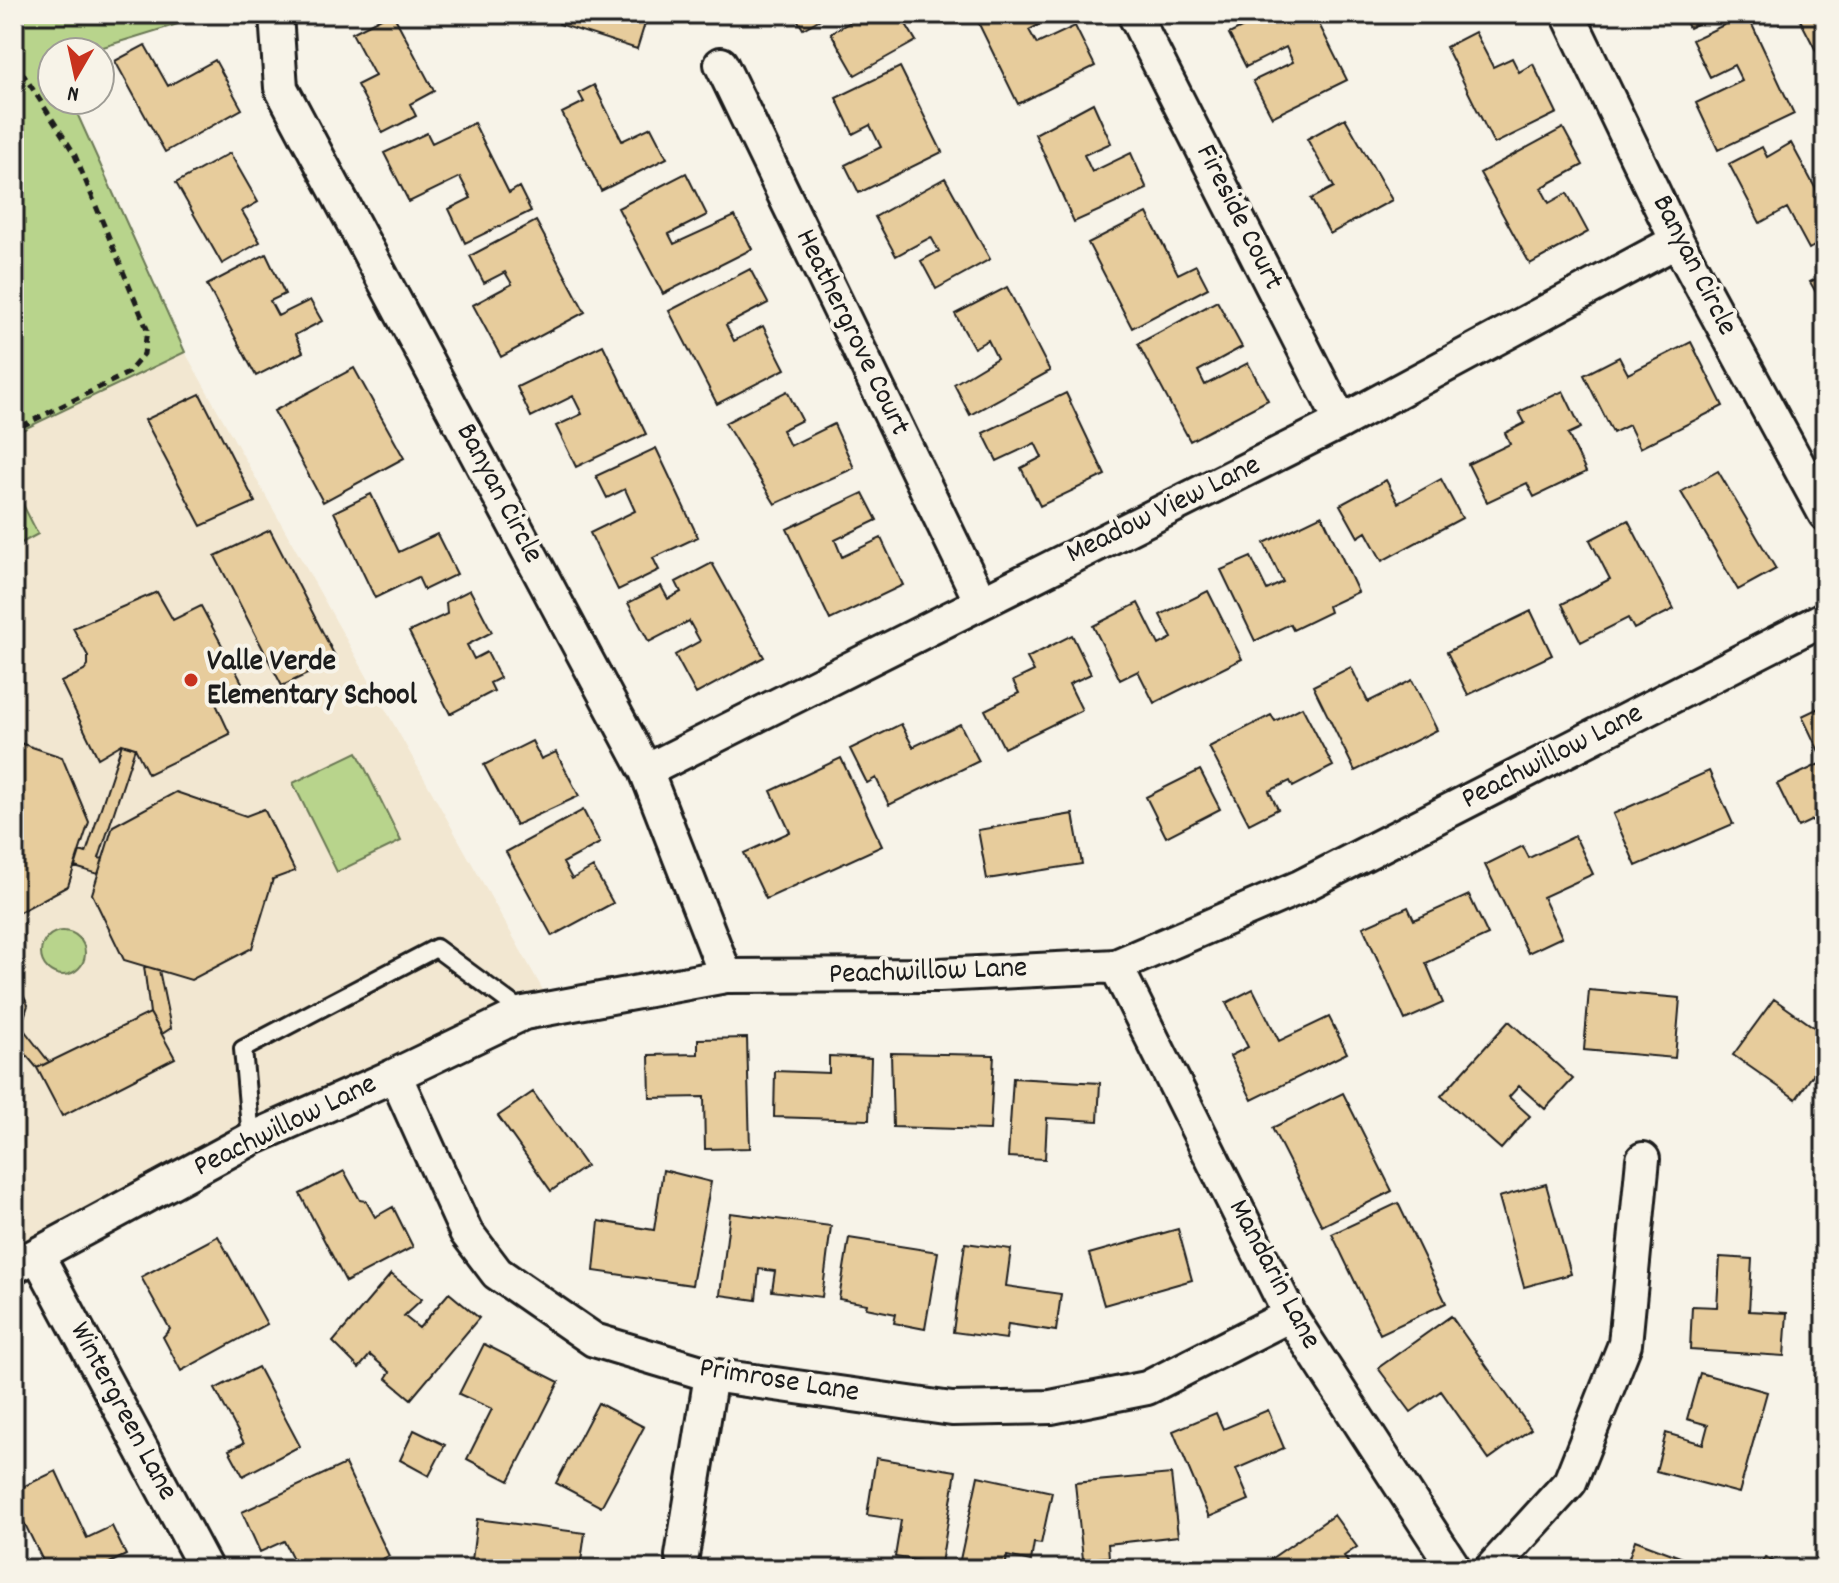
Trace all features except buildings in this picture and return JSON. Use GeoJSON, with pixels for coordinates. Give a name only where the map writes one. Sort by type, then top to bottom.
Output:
{"type":"FeatureCollection","features":[{"type":"Feature","properties":{"kind":"street","name":"Banyan Circle"},"geometry":{"type":"LineString","coordinates":[[276,14],[281,88],[646,771],[726,976]]}},
{"type":"Feature","properties":{"kind":"street","name":"Fireside Court"},"geometry":{"type":"LineString","coordinates":[[1134,14],[1341,422]]}},
{"type":"Feature","properties":{"kind":"street","name":"Banyan Circle"},"geometry":{"type":"LineString","coordinates":[[1568,14],[1677,241],[1825,514]]}},
{"type":"Feature","properties":{"kind":"street","name":"Heathergrove Court"},"geometry":{"type":"LineString","coordinates":[[721,64],[981,602]]}},
{"type":"Feature","properties":{"kind":"street","name":"Meadow View Lane"},"geometry":{"type":"LineString","coordinates":[[646,771],[1341,422],[1677,241]]}},
{"type":"Feature","properties":{"kind":"street","name":"Peachwillow Lane"},"geometry":{"type":"LineString","coordinates":[[26,1261],[251,1139],[524,1013],[726,976],[939,975],[1116,966],[1300,887],[1825,618]]}},
{"type":"Feature","properties":{"kind":"street","name":"Mandarin Lane"},"geometry":{"type":"LineString","coordinates":[[1116,966],[1290,1315],[1455,1569]]}},
{"type":"Feature","properties":{"kind":"street","name":"Primrose Lane"},"geometry":{"type":"LineString","coordinates":[[395,1075],[466,1232],[497,1273],[594,1340],[711,1375],[952,1409],[1051,1407],[1147,1388],[1290,1315]]}},
{"type":"Feature","properties":{"kind":"street"},"geometry":{"type":"LineString","coordinates":[[1491,1569],[1570,1482],[1625,1344],[1643,1159]]}},
{"type":"Feature","properties":{"kind":"street","name":"Wintergreen Lane"},"geometry":{"type":"LineString","coordinates":[[26,1261],[206,1569]]}},
{"type":"Feature","properties":{"kind":"street"},"geometry":{"type":"LineString","coordinates":[[682,1556],[711,1375]]}},
{"type":"Feature","properties":{"kind":"lane"},"geometry":{"type":"LineString","coordinates":[[251,1139],[243,1049],[436,948],[524,1013]]}},
{"type":"Feature","properties":{"kind":"path"},"geometry":{"type":"LineString","coordinates":[[14,60],[74,153],[147,329],[144,354],[128,373],[14,430]]}},
{"type":"Feature","properties":{"kind":"shaded area","name":"Valle Verde Elementary School"},"geometry":{"type":"Polygon","coordinates":[[[14,14],[36,64],[36,116],[78,116],[185,352],[553,1008],[14,1267],[14,14]]]}},
{"type":"Feature","properties":{"kind":"green space"},"geometry":{"type":"Polygon","coordinates":[[[14,14],[210,14],[116,43],[116,36],[36,36],[36,116],[78,116],[185,352],[14,434],[14,14]]]}},
{"type":"Feature","properties":{"kind":"green space"},"geometry":{"type":"Polygon","coordinates":[[[14,487],[38,534],[14,547],[14,487]]]}},
{"type":"Feature","properties":{"kind":"green space"},"geometry":{"type":"Polygon","coordinates":[[[357,752],[401,841],[337,872],[293,783],[357,752]]]}},
{"type":"Feature","properties":{"kind":"green space"},"geometry":{"type":"Polygon","coordinates":[[[63,931],[79,937],[85,953],[79,969],[63,975],[47,969],[41,953],[47,937],[63,931]]]}},
{"type":"Feature","properties":{"kind":"place","name":"Valle Verde Elementary School"},"geometry":{"type":"Point","coordinates":[191,680]}}]}
